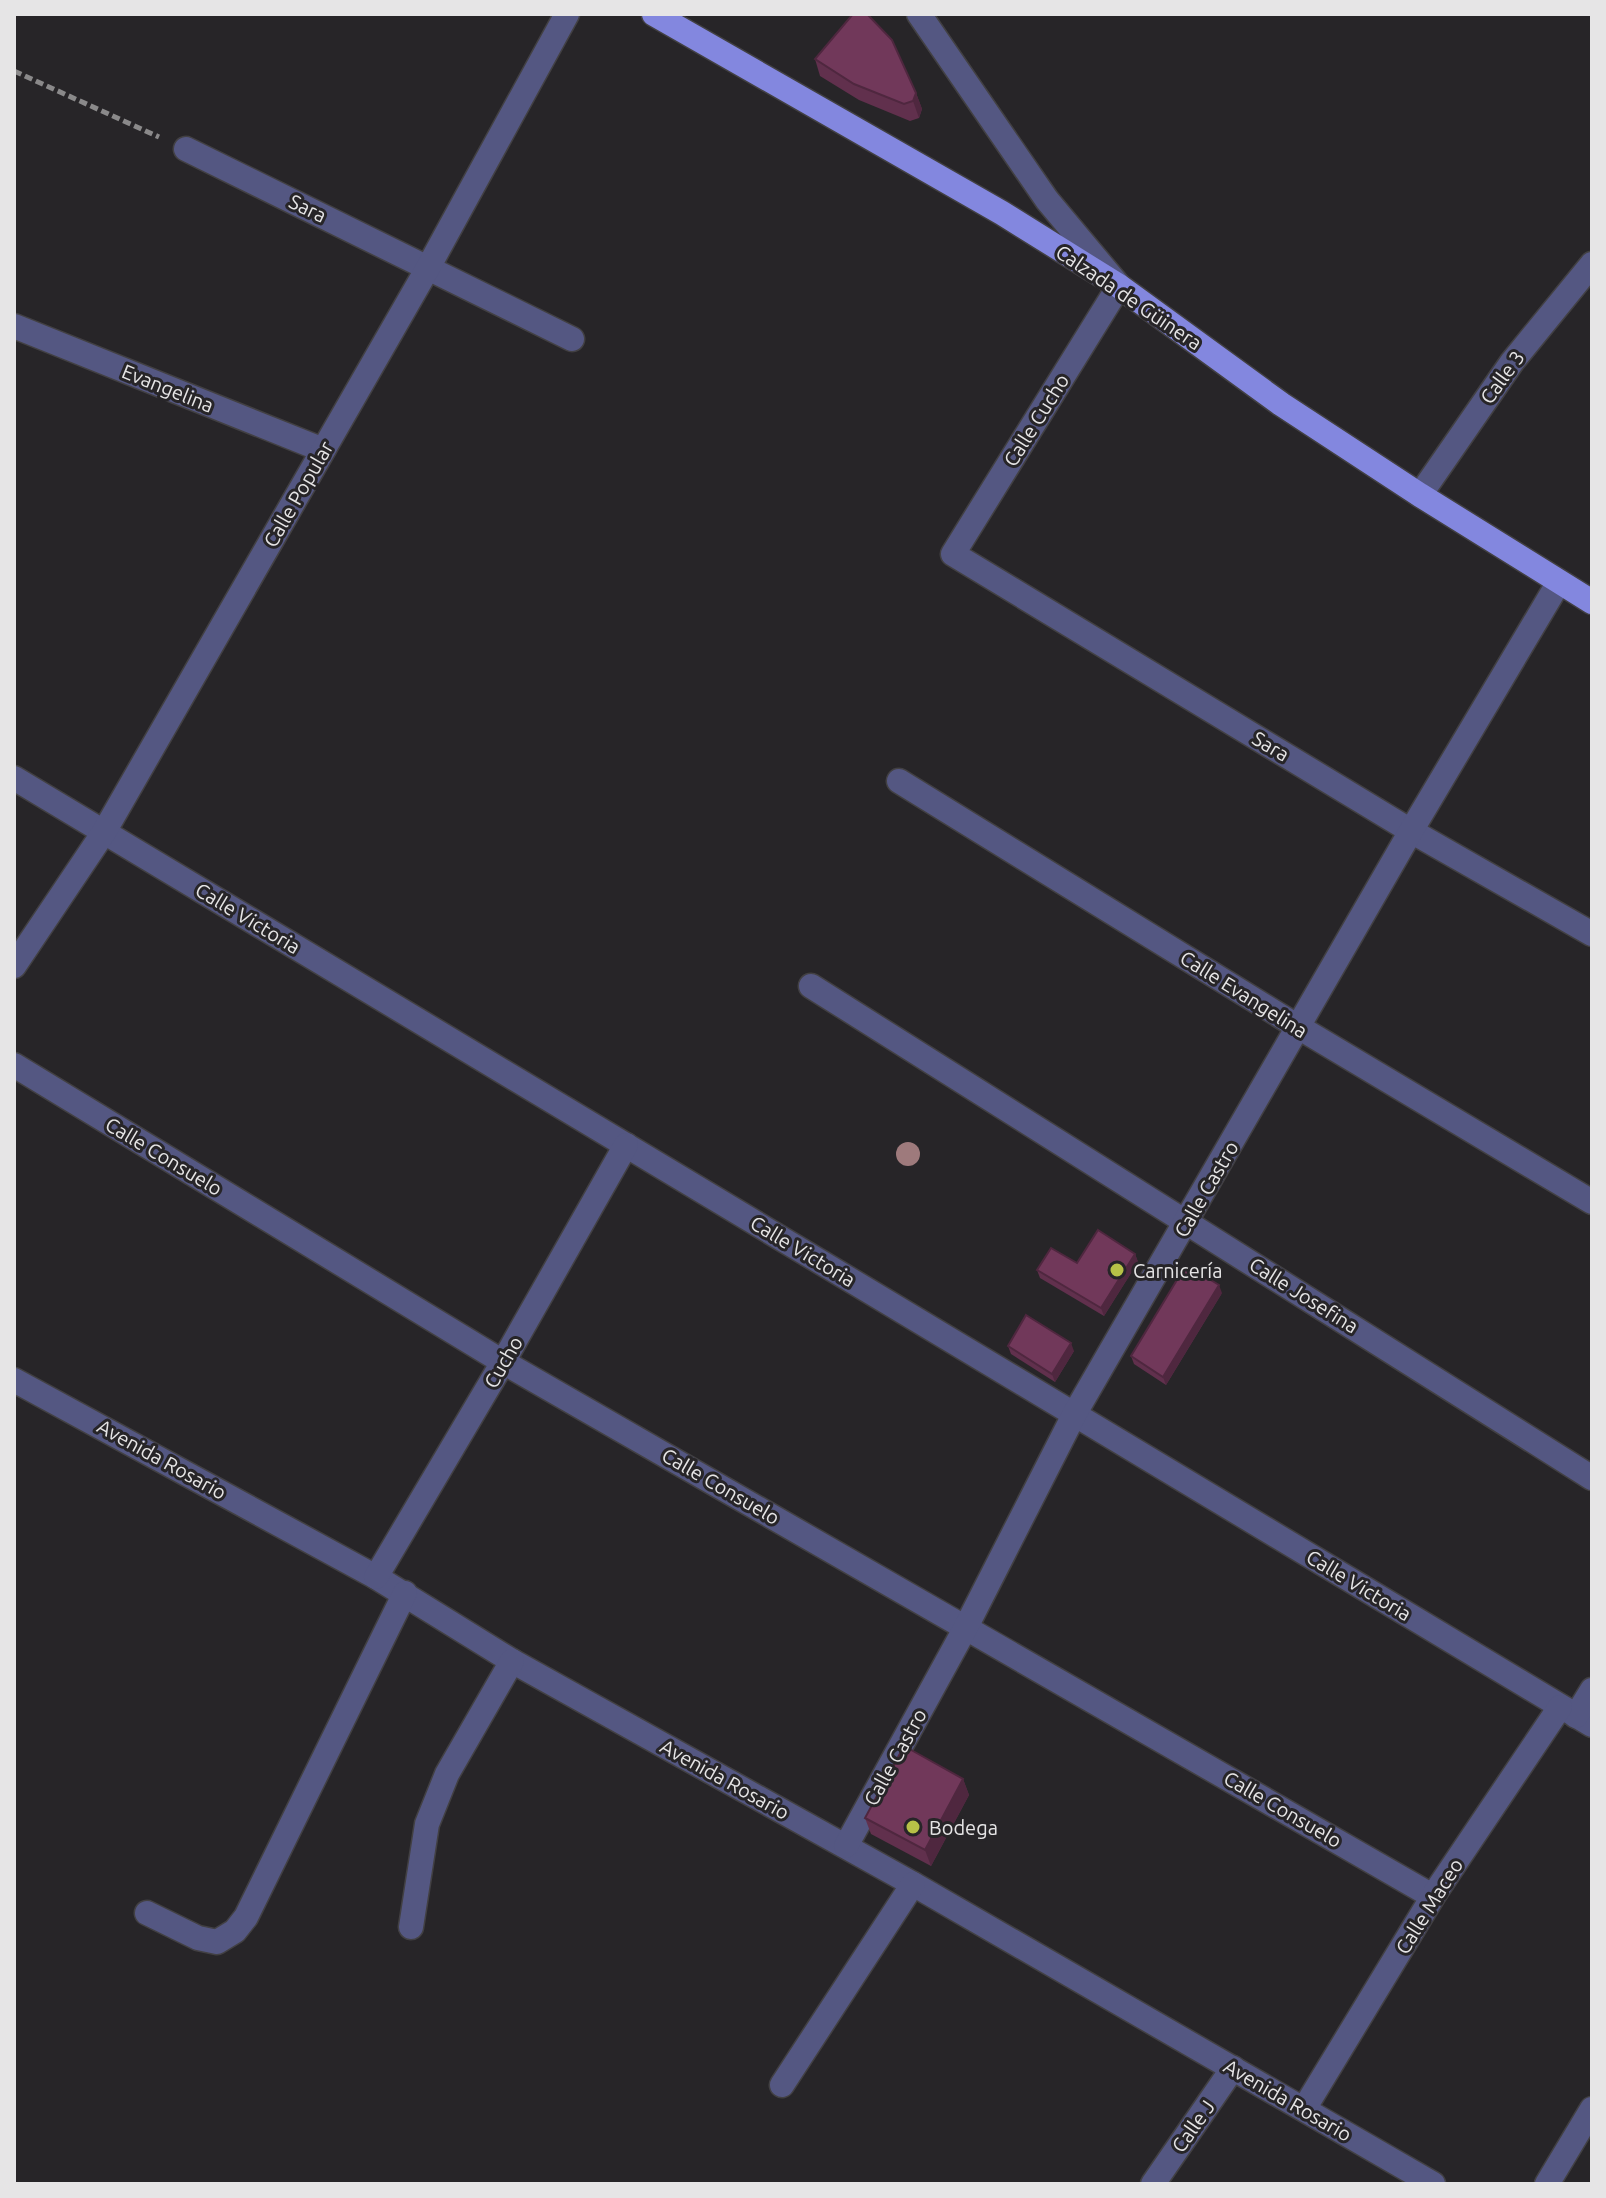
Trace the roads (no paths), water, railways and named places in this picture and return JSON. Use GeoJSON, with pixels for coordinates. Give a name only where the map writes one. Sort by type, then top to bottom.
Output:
{"type":"FeatureCollection","features":[{"type":"Feature","properties":{"kind":"main road","name":"Calzada de Güinera"},"geometry":{"type":"LineString","coordinates":[[654,14],[1002,213],[1119,286],[1281,404],[1592,602]]}},
{"type":"Feature","properties":{"kind":"street","name":"Calle Popular"},"geometry":{"type":"LineString","coordinates":[[14,966],[104,832],[429,266],[567,14]]}},
{"type":"Feature","properties":{"kind":"street"},"geometry":{"type":"LineString","coordinates":[[919,14],[1047,200],[1119,286]]}},
{"type":"Feature","properties":{"kind":"street","name":"Sara"},"geometry":{"type":"LineString","coordinates":[[186,149],[572,339]]}},
{"type":"Feature","properties":{"kind":"street","name":"Calle 3"},"geometry":{"type":"LineString","coordinates":[[1420,495],[1512,362],[1592,264]]}},
{"type":"Feature","properties":{"kind":"street","name":"Calle Cucho"},"geometry":{"type":"LineString","coordinates":[[953,554],[1119,286]]}},
{"type":"Feature","properties":{"kind":"street","name":"Evangelina"},"geometry":{"type":"LineString","coordinates":[[14,326],[323,450]]}},
{"type":"Feature","properties":{"kind":"street","name":"Sara"},"geometry":{"type":"LineString","coordinates":[[953,554],[1411,831],[1592,934]]}},
{"type":"Feature","properties":{"kind":"street","name":"Calle Castro"},"geometry":{"type":"LineString","coordinates":[[846,1846],[966,1627],[1075,1413],[1411,831],[1559,582]]}},
{"type":"Feature","properties":{"kind":"street","name":"Calle Victoria"},"geometry":{"type":"LineString","coordinates":[[14,778],[1576,1716]]}},
{"type":"Feature","properties":{"kind":"street","name":"Calle Evangelina"},"geometry":{"type":"LineString","coordinates":[[899,781],[1300,1028],[1592,1202]]}},
{"type":"Feature","properties":{"kind":"street","name":"Calle Josefina"},"geometry":{"type":"LineString","coordinates":[[811,986],[1592,1478]]}},
{"type":"Feature","properties":{"kind":"street","name":"Calle Consuelo"},"geometry":{"type":"LineString","coordinates":[[14,1065],[503,1362],[1427,1893],[1435,1893]]}},
{"type":"Feature","properties":{"kind":"street","name":"Cucho"},"geometry":{"type":"LineString","coordinates":[[376,1577],[626,1145]]}},
{"type":"Feature","properties":{"kind":"street","name":"Avenida Rosario"},"geometry":{"type":"LineString","coordinates":[[14,1380],[405,1593],[512,1661],[913,1884],[1433,2184]]}},
{"type":"Feature","properties":{"kind":"street"},"geometry":{"type":"LineString","coordinates":[[147,1913],[198,1938],[217,1942],[235,1931],[246,1917],[405,1593]]}},
{"type":"Feature","properties":{"kind":"street"},"geometry":{"type":"LineString","coordinates":[[411,1927],[427,1824],[447,1774],[512,1661]]}},
{"type":"Feature","properties":{"kind":"street","name":"Calle Maceo"},"geometry":{"type":"LineString","coordinates":[[1304,2109],[1435,1893],[1576,1716],[1592,1690]]}},
{"type":"Feature","properties":{"kind":"street"},"geometry":{"type":"LineString","coordinates":[[782,2085],[913,1884]]}},
{"type":"Feature","properties":{"kind":"street","name":"Calle J"},"geometry":{"type":"LineString","coordinates":[[1153,2184],[1233,2068]]}},
{"type":"Feature","properties":{"kind":"street"},"geometry":{"type":"LineString","coordinates":[[1547,2184],[1592,2109]]}},
{"type":"Feature","properties":{"kind":"place","name":"Carnicería"},"geometry":{"type":"Point","coordinates":[1117,1270]}},
{"type":"Feature","properties":{"kind":"place","name":"Bodega"},"geometry":{"type":"Point","coordinates":[913,1827]}}]}
